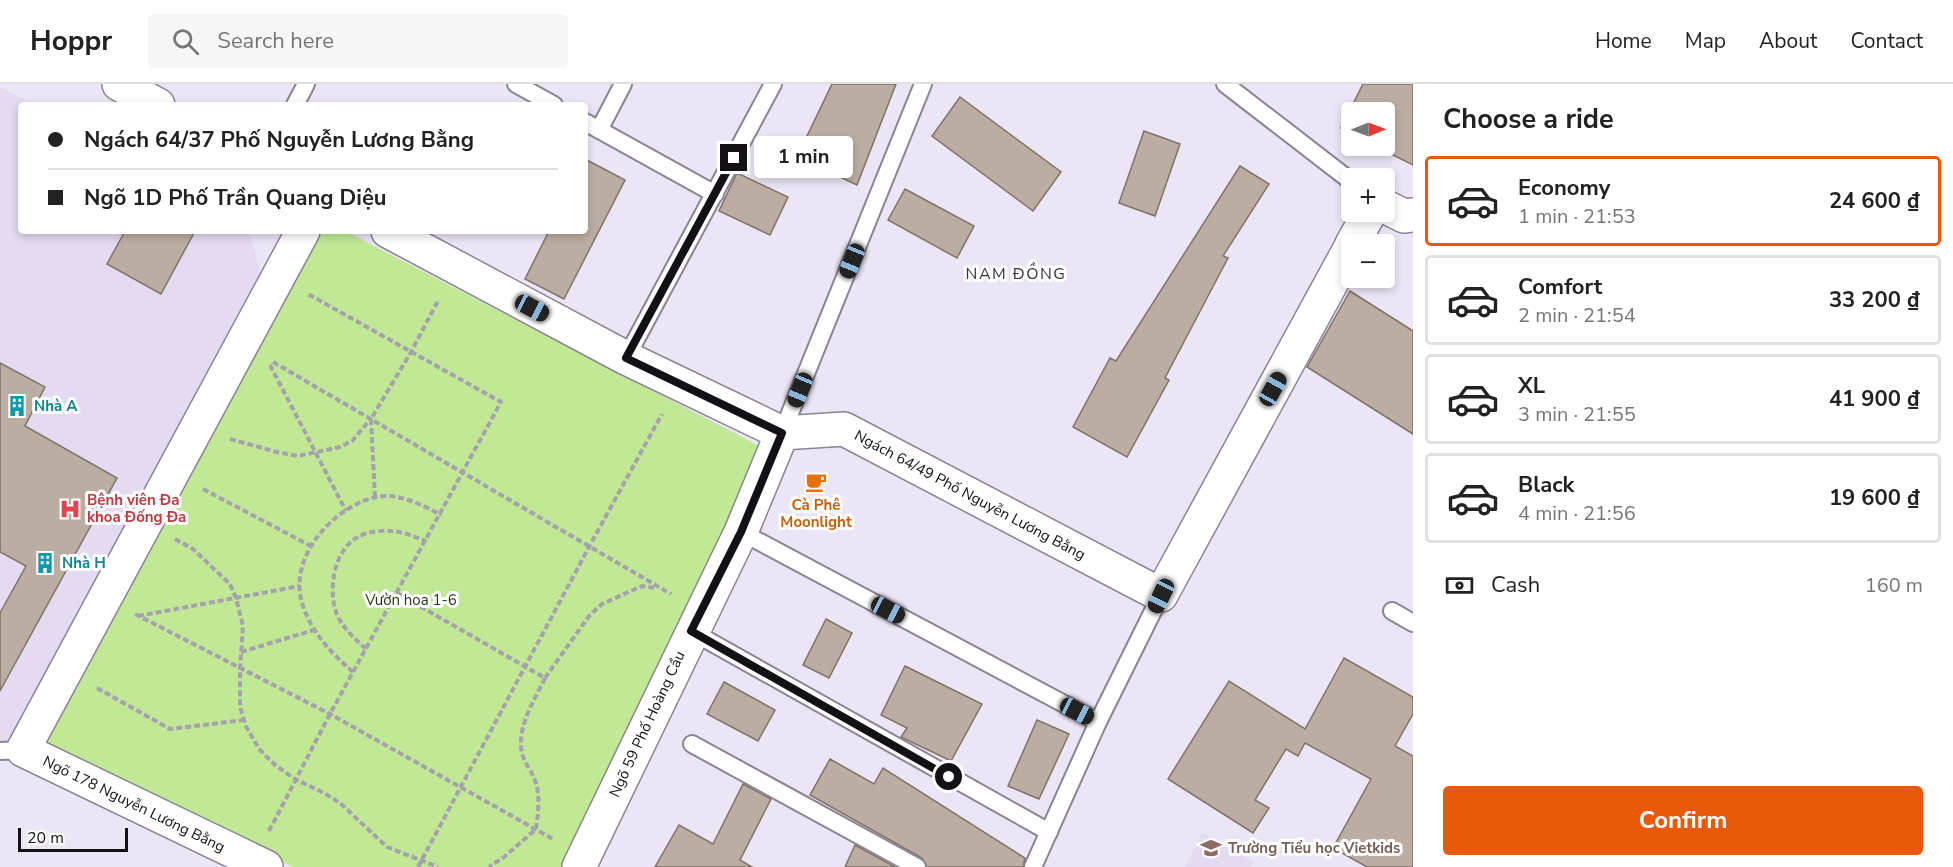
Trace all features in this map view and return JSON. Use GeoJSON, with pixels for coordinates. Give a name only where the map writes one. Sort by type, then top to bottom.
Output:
{"type":"FeatureCollection","features":[{"type":"Feature","properties":{"kind":"street"},"geometry":{"type":"LineString","coordinates":[[119,84],[152,102]]}},
{"type":"Feature","properties":{"kind":"street"},"geometry":{"type":"LineString","coordinates":[[1395,212],[1404,216],[1413,215]]}},
{"type":"Feature","properties":{"kind":"street"},"geometry":{"type":"LineString","coordinates":[[11,751],[66,670],[301,234]]}},
{"type":"Feature","properties":{"kind":"street","name":"Ngách 64/49 Phố Nguyễn Lương Bằng"},"geometry":{"type":"LineString","coordinates":[[394,234],[626,358],[782,433],[844,429],[1161,596]]}},
{"type":"Feature","properties":{"kind":"street"},"geometry":{"type":"LineString","coordinates":[[1161,596],[1341,265]]}},
{"type":"Feature","properties":{"kind":"street","name":"Ngõ 59 Phố Hoàng Cầu"},"geometry":{"type":"LineString","coordinates":[[582,861],[741,532],[782,433]]}},
{"type":"Feature","properties":{"kind":"street","name":"Ngõ 178 Nguyễn Lương Bằng"},"geometry":{"type":"LineString","coordinates":[[11,751],[260,864]]}},
{"type":"Feature","properties":{"kind":"lane"},"geometry":{"type":"LineString","coordinates":[[297,102],[306,84]]}},
{"type":"Feature","properties":{"kind":"lane"},"geometry":{"type":"LineString","coordinates":[[516,84],[549,102]]}},
{"type":"Feature","properties":{"kind":"lane"},"geometry":{"type":"LineString","coordinates":[[623,84],[592,126],[715,194]]}},
{"type":"Feature","properties":{"kind":"lane"},"geometry":{"type":"LineString","coordinates":[[626,358],[773,84]]}},
{"type":"Feature","properties":{"kind":"lane","name":"Ngõ 59 Phố Hoàng Cầu"},"geometry":{"type":"LineString","coordinates":[[782,433],[923,84]]}},
{"type":"Feature","properties":{"kind":"lane"},"geometry":{"type":"LineString","coordinates":[[1225,84],[1341,174]]}},
{"type":"Feature","properties":{"kind":"lane"},"geometry":{"type":"LineString","coordinates":[[741,532],[1098,722]]}},
{"type":"Feature","properties":{"kind":"lane"},"geometry":{"type":"LineString","coordinates":[[1033,867],[1098,722],[1161,596]]}},
{"type":"Feature","properties":{"kind":"lane"},"geometry":{"type":"LineString","coordinates":[[1392,611],[1413,622]]}},
{"type":"Feature","properties":{"kind":"lane"},"geometry":{"type":"LineString","coordinates":[[696,621],[1048,832]]}},
{"type":"Feature","properties":{"kind":"lane"},"geometry":{"type":"LineString","coordinates":[[692,744],[917,867]]}},
{"type":"Feature","properties":{"kind":"path"},"geometry":{"type":"LineString","coordinates":[[197,426],[238,443],[298,456],[340,447],[352,441],[371,419],[411,352],[456,267]]}},
{"type":"Feature","properties":{"kind":"path"},"geometry":{"type":"LineString","coordinates":[[260,864],[295,779],[501,402],[278,277]]}},
{"type":"Feature","properties":{"kind":"path"},"geometry":{"type":"LineString","coordinates":[[345,511],[266,358],[661,589],[696,621]]}},
{"type":"Feature","properties":{"kind":"path"},"geometry":{"type":"LineString","coordinates":[[418,867],[589,547],[679,385]]}},
{"type":"Feature","properties":{"kind":"path"},"geometry":{"type":"LineString","coordinates":[[371,419],[375,497]]}},
{"type":"Feature","properties":{"kind":"path"},"geometry":{"type":"LineString","coordinates":[[172,473],[311,546]]}},
{"type":"Feature","properties":{"kind":"path"},"geometry":{"type":"LineString","coordinates":[[353,672],[334,655],[314,630],[302,602],[300,586],[304,562],[311,546],[324,528],[345,511],[375,497],[413,500],[441,515]]}},
{"type":"Feature","properties":{"kind":"path"},"geometry":{"type":"LineString","coordinates":[[146,522],[193,549],[230,584],[243,626],[240,707],[259,749],[275,765],[295,779],[340,803],[387,848],[438,867]]}},
{"type":"Feature","properties":{"kind":"path"},"geometry":{"type":"LineString","coordinates":[[366,649],[351,636],[337,614],[333,592],[334,575],[344,549],[358,537],[379,531],[403,533],[426,541]]}},
{"type":"Feature","properties":{"kind":"path"},"geometry":{"type":"LineString","coordinates":[[138,616],[300,586]]}},
{"type":"Feature","properties":{"kind":"path"},"geometry":{"type":"LineString","coordinates":[[489,867],[536,829],[538,798],[535,780],[522,754],[521,738],[531,706],[545,678],[589,616],[602,604],[642,586],[661,589]]}},
{"type":"Feature","properties":{"kind":"path"},"geometry":{"type":"LineString","coordinates":[[397,593],[545,678]]}},
{"type":"Feature","properties":{"kind":"path"},"geometry":{"type":"LineString","coordinates":[[105,597],[330,714],[536,829],[582,861]]}},
{"type":"Feature","properties":{"kind":"path"},"geometry":{"type":"LineString","coordinates":[[241,652],[314,630]]}},
{"type":"Feature","properties":{"kind":"path"},"geometry":{"type":"LineString","coordinates":[[66,670],[170,729],[244,720]]}},
{"type":"Feature","properties":{"kind":"shaded area","name":"Bệnh viện Đa khoa Đống Đa"},"geometry":{"type":"Polygon","coordinates":[[[0,87],[28,102],[18,102],[18,234],[250,234],[262,278],[17,741],[0,742],[0,87]]]}},
{"type":"Feature","properties":{"kind":"shaded area","name":"Trường Tiểu học Vietkids"},"geometry":{"type":"Polygon","coordinates":[[[1202,833],[1254,862],[1251,867],[1185,867],[1202,833]]]}},
{"type":"Feature","properties":{"kind":"green space","name":"Vườn hoa 1-6"},"geometry":{"type":"Polygon","coordinates":[[[313,234],[351,234],[767,450],[569,867],[293,867],[44,742],[313,234]]]}},
{"type":"Feature","properties":{"kind":"building"},"geometry":{"type":"Polygon","coordinates":[[[832,84],[896,84],[857,185],[797,157],[832,84]]]}},
{"type":"Feature","properties":{"kind":"building"},"geometry":{"type":"Polygon","coordinates":[[[1363,84],[1413,84],[1413,165],[1395,156],[1395,102],[1354,102],[1363,84]]]}},
{"type":"Feature","properties":{"kind":"building"},"geometry":{"type":"Polygon","coordinates":[[[960,97],[1061,172],[1033,211],[932,136],[960,97]]]}},
{"type":"Feature","properties":{"kind":"building"},"geometry":{"type":"Polygon","coordinates":[[[1144,131],[1180,144],[1155,216],[1119,203],[1144,131]]]}},
{"type":"Feature","properties":{"kind":"building"},"geometry":{"type":"Polygon","coordinates":[[[588,161],[625,180],[564,299],[525,279],[548,234],[588,234],[588,161]]]}},
{"type":"Feature","properties":{"kind":"building"},"geometry":{"type":"Polygon","coordinates":[[[1240,166],[1269,184],[1223,256],[1228,258],[1165,378],[1169,380],[1127,457],[1073,427],[1110,358],[1116,361],[1240,166]]]}},
{"type":"Feature","properties":{"kind":"building"},"geometry":{"type":"Polygon","coordinates":[[[737,173],[788,197],[770,235],[719,211],[737,173]]]}},
{"type":"Feature","properties":{"kind":"building"},"geometry":{"type":"Polygon","coordinates":[[[905,189],[974,226],[957,258],[888,220],[905,189]]]}},
{"type":"Feature","properties":{"kind":"building"},"geometry":{"type":"Polygon","coordinates":[[[123,234],[193,234],[161,294],[107,264],[123,234]]]}},
{"type":"Feature","properties":{"kind":"building"},"geometry":{"type":"Polygon","coordinates":[[[1350,291],[1413,331],[1413,434],[1307,367],[1350,291]]]}},
{"type":"Feature","properties":{"kind":"building"},"geometry":{"type":"Polygon","coordinates":[[[0,363],[45,387],[25,426],[117,478],[0,691],[0,613],[26,566],[0,552],[0,363]]]}},
{"type":"Feature","properties":{"kind":"building"},"geometry":{"type":"Polygon","coordinates":[[[826,619],[852,633],[829,678],[803,665],[826,619]]]}},
{"type":"Feature","properties":{"kind":"building"},"geometry":{"type":"Polygon","coordinates":[[[1344,658],[1413,697],[1413,714],[1395,746],[1413,756],[1413,867],[1367,867],[1333,848],[1371,779],[1305,743],[1298,756],[1286,749],[1255,800],[1269,808],[1253,833],[1168,779],[1229,681],[1305,729],[1344,658]]]}},
{"type":"Feature","properties":{"kind":"building"},"geometry":{"type":"Polygon","coordinates":[[[905,666],[982,704],[951,761],[901,737],[907,728],[881,715],[905,666]]]}},
{"type":"Feature","properties":{"kind":"building"},"geometry":{"type":"Polygon","coordinates":[[[724,682],[775,710],[758,741],[707,714],[724,682]]]}},
{"type":"Feature","properties":{"kind":"building"},"geometry":{"type":"Polygon","coordinates":[[[1037,720],[1069,734],[1039,799],[1008,786],[1037,720]]]}},
{"type":"Feature","properties":{"kind":"building"},"geometry":{"type":"Polygon","coordinates":[[[830,759],[874,784],[883,768],[1025,858],[1023,867],[927,867],[922,858],[810,795],[830,759]]]}},
{"type":"Feature","properties":{"kind":"building"},"geometry":{"type":"Polygon","coordinates":[[[743,784],[771,799],[740,860],[752,867],[655,867],[679,825],[713,844],[743,784]]]}},
{"type":"Feature","properties":{"kind":"building"},"geometry":{"type":"Polygon","coordinates":[[[855,845],[895,867],[845,867],[855,845]]]}},
{"type":"Feature","properties":{"kind":"place","name":"Nhà A"},"geometry":{"type":"Point","coordinates":[17,406]}},
{"type":"Feature","properties":{"kind":"place","name":"Cà Phê Moonlight"},"geometry":{"type":"Point","coordinates":[816,482]}},
{"type":"Feature","properties":{"kind":"place","name":"Bệnh viện Đa khoa Đống Đa"},"geometry":{"type":"Point","coordinates":[70,509]}},
{"type":"Feature","properties":{"kind":"place","name":"Nhà H"},"geometry":{"type":"Point","coordinates":[45,563]}},
{"type":"Feature","properties":{"kind":"place","name":"Trường Tiểu học Vietkids"},"geometry":{"type":"Point","coordinates":[1211,848]}},
{"type":"Feature","properties":{"kind":"district","name":"NAM ĐỒNG"},"geometry":{"type":"Point","coordinates":[1016,273]}},
{"type":"Feature","properties":{"kind":"route"},"geometry":{"type":"LineString","coordinates":[[734,158],[626,358],[782,433],[741,532],[691,631],[949,777]]}}]}
